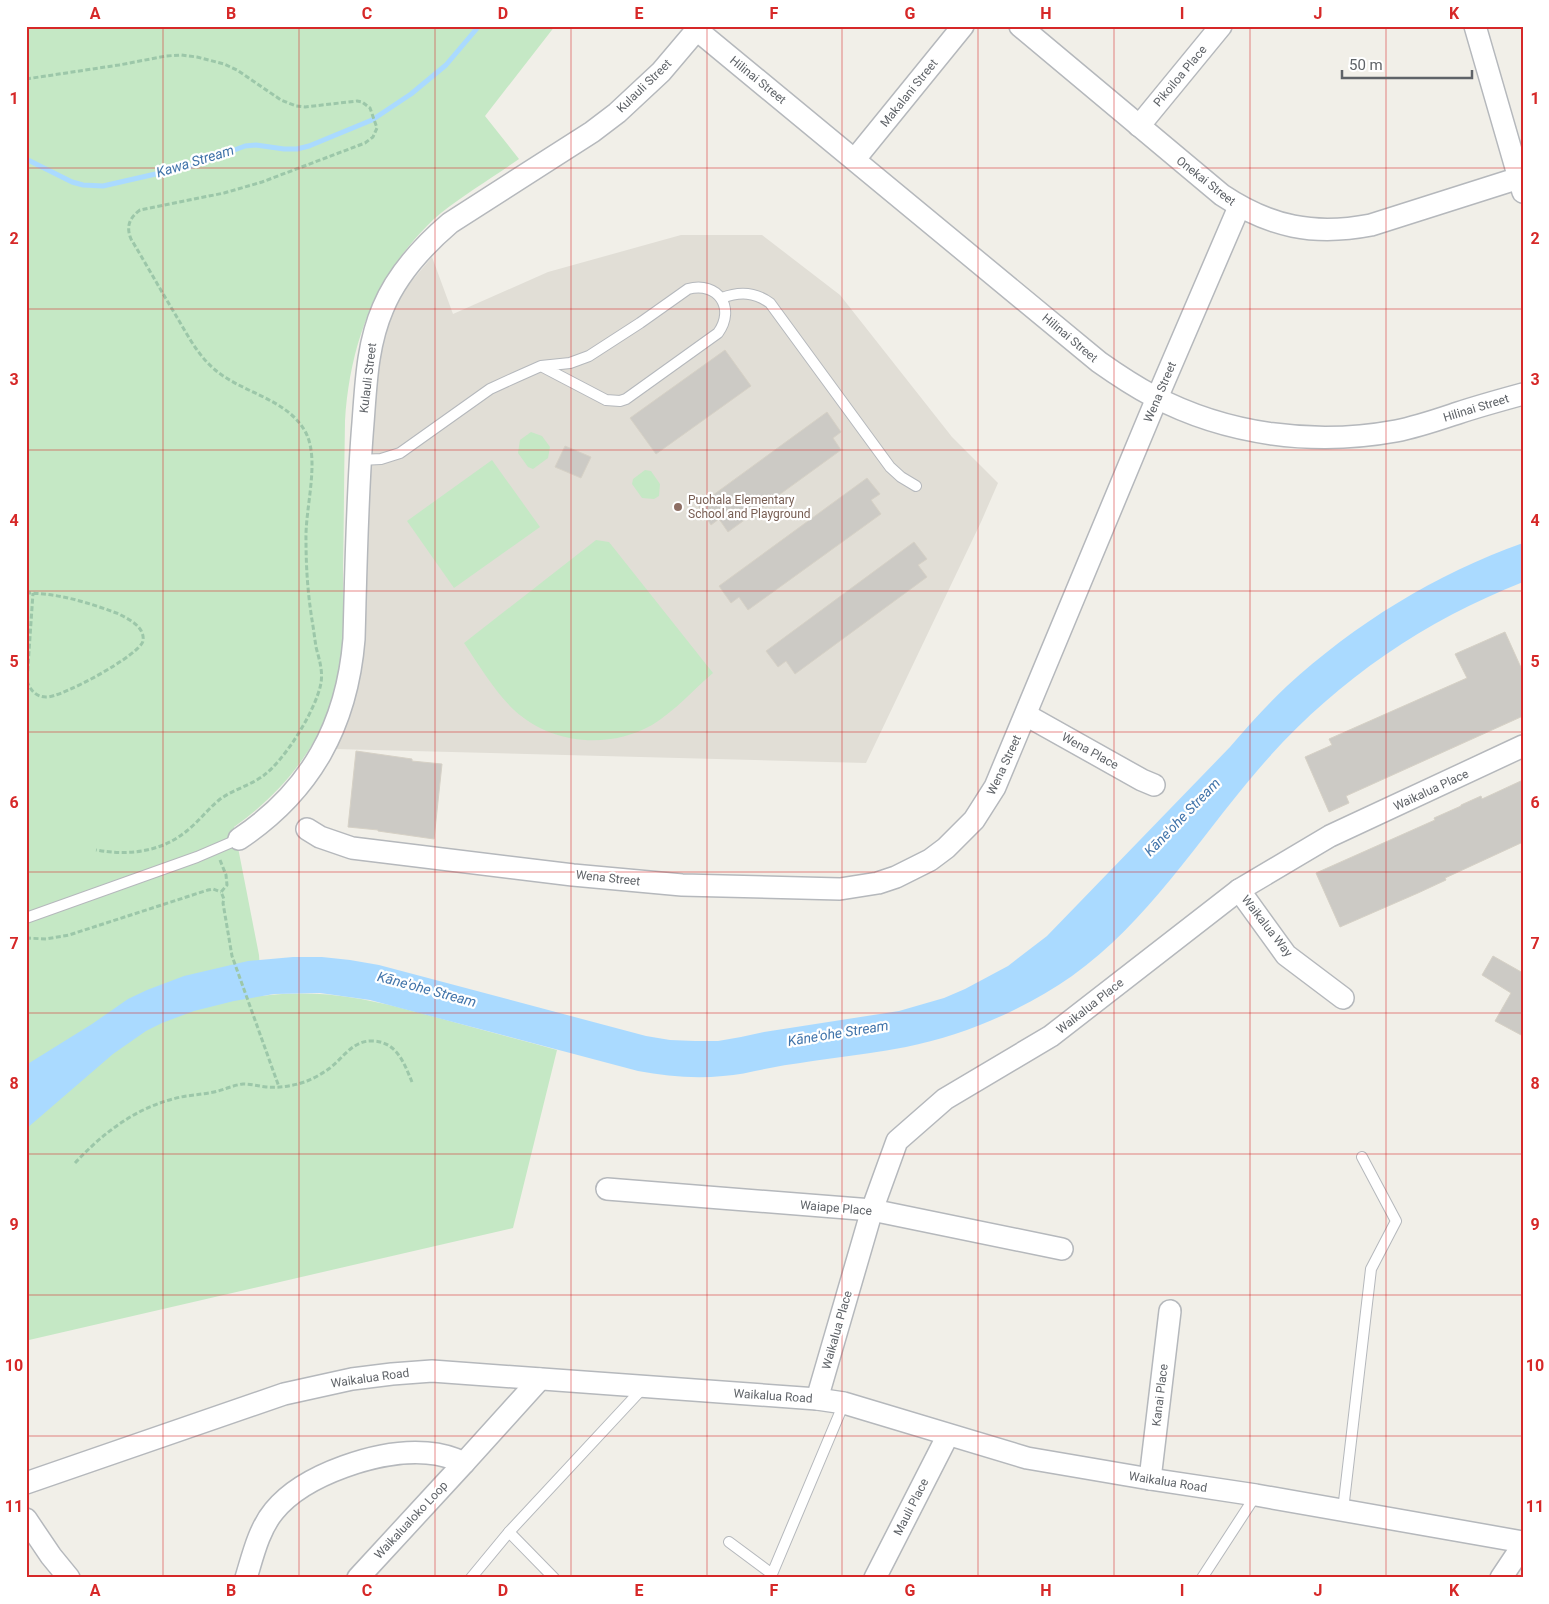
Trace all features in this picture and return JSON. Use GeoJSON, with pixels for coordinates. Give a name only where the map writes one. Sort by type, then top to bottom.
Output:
{"type":"FeatureCollection","features":[{"type":"Feature","properties":{"kind":"street","name":"Makalani Street"},"geometry":{"type":"LineString","coordinates":[[855,159],[963,26]]}},
{"type":"Feature","properties":{"kind":"street","name":"Onekai Street"},"geometry":{"type":"LineString","coordinates":[[1020,26],[1222,196],[1239,207],[1264,218],[1298,228],[1316,230],[1353,228],[1371,225],[1521,185]]}},
{"type":"Feature","properties":{"kind":"street","name":"Pikoiloa Place"},"geometry":{"type":"LineString","coordinates":[[1139,126],[1221,26]]}},
{"type":"Feature","properties":{"kind":"street"},"geometry":{"type":"LineString","coordinates":[[1475,26],[1521,185]]}},
{"type":"Feature","properties":{"kind":"street","name":"Hilinai Street"},"geometry":{"type":"LineString","coordinates":[[699,28],[1099,362],[1125,380],[1182,410],[1242,429],[1289,436],[1336,437],[1366,435],[1404,429],[1523,394]]}},
{"type":"Feature","properties":{"kind":"street","name":"Kulauli Street"},"geometry":{"type":"LineString","coordinates":[[239,839],[271,815],[296,790],[320,756],[331,735],[347,689],[353,648],[360,460],[370,350],[375,329],[392,288],[404,270],[433,237],[450,223],[592,132],[617,113],[661,72],[699,28]]}},
{"type":"Feature","properties":{"kind":"street","name":"Wena Street"},"geometry":{"type":"LineString","coordinates":[[307,829],[320,837],[352,848],[583,876],[682,885],[840,890],[878,883],[930,860],[974,820],[995,787],[1157,398],[1239,207]]}},
{"type":"Feature","properties":{"kind":"street","name":"Wena Place"},"geometry":{"type":"LineString","coordinates":[[1026,715],[1154,785]]}},
{"type":"Feature","properties":{"kind":"street","name":"Waikalua Place"},"geometry":{"type":"LineString","coordinates":[[817,1399],[872,1210],[897,1141],[945,1099],[1051,1036],[1239,890],[1330,836],[1523,746]]}},
{"type":"Feature","properties":{"kind":"street","name":"Waikalua Way"},"geometry":{"type":"LineString","coordinates":[[1239,890],[1286,955],[1343,998]]}},
{"type":"Feature","properties":{"kind":"street","name":"Waiape Place"},"geometry":{"type":"LineString","coordinates":[[607,1189],[872,1210],[1062,1249]]}},
{"type":"Feature","properties":{"kind":"street","name":"Kanai Place"},"geometry":{"type":"LineString","coordinates":[[1150,1480],[1170,1311]]}},
{"type":"Feature","properties":{"kind":"street","name":"Waikalua Road"},"geometry":{"type":"LineString","coordinates":[[26,1483],[251,1404],[318,1385],[376,1376],[432,1371],[817,1399],[844,1403],[948,1436],[1027,1458],[1150,1480],[1256,1495],[1523,1543]]}},
{"type":"Feature","properties":{"kind":"street","name":"Waikalualoko Loop"},"geometry":{"type":"LineString","coordinates":[[358,1578],[540,1379]]}},
{"type":"Feature","properties":{"kind":"street","name":"Mauli Place"},"geometry":{"type":"LineString","coordinates":[[875,1578],[948,1436]]}},
{"type":"Feature","properties":{"kind":"street"},"geometry":{"type":"LineString","coordinates":[[246,1578],[259,1539],[272,1513],[294,1492],[323,1475],[360,1462],[401,1454],[437,1454],[464,1463]]}},
{"type":"Feature","properties":{"kind":"street"},"geometry":{"type":"LineString","coordinates":[[26,1519],[51,1556],[69,1578]]}},
{"type":"Feature","properties":{"kind":"street"},"geometry":{"type":"LineString","coordinates":[[1501,1578],[1523,1543]]}},
{"type":"Feature","properties":{"kind":"lane"},"geometry":{"type":"LineString","coordinates":[[360,460],[387,458],[400,453],[490,389],[541,366],[570,363],[589,356],[688,289],[695,287],[709,289],[722,298],[725,319],[718,333],[626,399],[620,401],[606,400],[541,366]]}},
{"type":"Feature","properties":{"kind":"lane"},"geometry":{"type":"LineString","coordinates":[[722,298],[733,294],[748,294],[764,299],[770,304],[890,466],[901,477],[916,486]]}},
{"type":"Feature","properties":{"kind":"lane"},"geometry":{"type":"LineString","coordinates":[[26,918],[215,850],[239,839]]}},
{"type":"Feature","properties":{"kind":"lane"},"geometry":{"type":"LineString","coordinates":[[1343,1510],[1371,1269],[1396,1221],[1362,1157]]}},
{"type":"Feature","properties":{"kind":"lane"},"geometry":{"type":"LineString","coordinates":[[470,1578],[509,1532],[644,1387]]}},
{"type":"Feature","properties":{"kind":"lane"},"geometry":{"type":"LineString","coordinates":[[730,1542],[772,1574],[844,1403]]}},
{"type":"Feature","properties":{"kind":"lane"},"geometry":{"type":"LineString","coordinates":[[1202,1578],[1256,1495]]}},
{"type":"Feature","properties":{"kind":"lane"},"geometry":{"type":"LineString","coordinates":[[509,1532],[554,1578]]}},
{"type":"Feature","properties":{"kind":"path"},"geometry":{"type":"LineString","coordinates":[[26,79],[166,56],[197,56],[237,70],[288,104],[305,107],[357,101],[367,104],[377,128],[370,141],[262,182],[224,193],[140,210],[130,219],[128,230],[131,239],[201,356],[222,376],[285,410],[300,423],[309,440],[313,463],[307,513],[306,571],[316,648],[322,666],[322,676],[318,696],[297,736],[288,751],[263,776],[221,799],[190,829],[167,844],[125,854],[96,850]]}},
{"type":"Feature","properties":{"kind":"path"},"geometry":{"type":"LineString","coordinates":[[26,593],[33,593],[69,598],[119,614],[141,630],[142,644],[139,649],[120,662],[76,686],[52,697],[46,698],[36,694],[29,686],[27,676],[33,593]]}},
{"type":"Feature","properties":{"kind":"path"},"geometry":{"type":"LineString","coordinates":[[215,850],[226,875],[227,885],[221,892]]}},
{"type":"Feature","properties":{"kind":"path"},"geometry":{"type":"LineString","coordinates":[[26,938],[46,939],[69,935],[212,888],[221,892],[224,899],[223,903],[232,956],[279,1087]]}},
{"type":"Feature","properties":{"kind":"path"},"geometry":{"type":"LineString","coordinates":[[76,1163],[87,1150],[115,1127],[149,1108],[189,1095],[219,1091],[244,1084],[279,1087],[294,1085],[329,1069],[352,1046],[367,1041],[383,1042],[397,1052],[402,1058],[412,1082]]}},
{"type":"Feature","properties":{"kind":"shaded area","name":"Puohala Elementary School and Playground"},"geometry":{"type":"Polygon","coordinates":[[[681,235],[762,235],[840,295],[952,437],[998,483],[866,763],[335,749],[350,716],[359,680],[374,382],[386,327],[405,289],[432,257],[453,314],[548,272],[681,235]]]}},
{"type":"Feature","properties":{"kind":"green space"},"geometry":{"type":"Polygon","coordinates":[[[26,26],[555,26],[485,116],[519,159],[437,216],[398,260],[373,302],[357,348],[347,396],[345,421],[343,635],[338,683],[320,731],[307,753],[274,793],[234,827],[259,955],[262,996],[309,994],[373,1001],[557,1050],[513,1228],[29,1340],[26,1334],[26,26]]]}},
{"type":"Feature","properties":{"kind":"green space"},"geometry":{"type":"Polygon","coordinates":[[[531,432],[542,436],[550,447],[548,458],[533,469],[528,467],[518,453],[520,440],[531,432]]]}},
{"type":"Feature","properties":{"kind":"green space"},"geometry":{"type":"Polygon","coordinates":[[[492,460],[540,527],[454,588],[407,521],[492,460]]]}},
{"type":"Feature","properties":{"kind":"green space"},"geometry":{"type":"Polygon","coordinates":[[[645,470],[651,471],[660,484],[659,496],[654,499],[642,498],[632,484],[633,479],[645,470]]]}},
{"type":"Feature","properties":{"kind":"green space"},"geometry":{"type":"Polygon","coordinates":[[[596,540],[609,542],[713,673],[676,707],[652,725],[635,733],[617,738],[580,740],[545,730],[514,710],[493,686],[464,643],[596,540]]]}},
{"type":"Feature","properties":{"kind":"water","name":"Kāne'ohe Stream"},"geometry":{"type":"Polygon","coordinates":[[[1523,543],[1523,582],[1485,598],[1412,637],[1345,685],[1314,711],[1257,771],[1170,880],[1125,931],[1072,976],[1034,1000],[993,1020],[950,1036],[896,1049],[784,1065],[735,1075],[691,1077],[638,1071],[370,1000],[320,993],[274,994],[194,1011],[146,1031],[113,1054],[26,1129],[26,1065],[128,999],[147,990],[184,976],[248,961],[293,957],[322,957],[379,965],[646,1036],[670,1040],[718,1041],[899,1011],[944,998],[1008,966],[1047,936],[1272,701],[1313,663],[1368,622],[1398,603],[1459,570],[1523,543]]]}},
{"type":"Feature","properties":{"kind":"building"},"geometry":{"type":"Polygon","coordinates":[[[725,350],[751,386],[656,454],[630,418],[725,350]]]}},
{"type":"Feature","properties":{"kind":"building"},"geometry":{"type":"Polygon","coordinates":[[[827,412],[841,432],[833,438],[841,450],[728,532],[719,519],[711,525],[698,506],[827,412]]]}},
{"type":"Feature","properties":{"kind":"building"},"geometry":{"type":"Polygon","coordinates":[[[565,446],[591,457],[581,478],[555,467],[565,446]]]}},
{"type":"Feature","properties":{"kind":"building"},"geometry":{"type":"Polygon","coordinates":[[[867,478],[880,494],[871,500],[881,514],[748,610],[739,597],[731,603],[719,586],[867,478]]]}},
{"type":"Feature","properties":{"kind":"building"},"geometry":{"type":"Polygon","coordinates":[[[914,542],[927,559],[918,565],[927,577],[795,674],[786,661],[778,667],[766,651],[914,542]]]}},
{"type":"Feature","properties":{"kind":"building"},"geometry":{"type":"Polygon","coordinates":[[[1505,632],[1523,672],[1523,716],[1346,796],[1349,803],[1329,812],[1305,757],[1332,745],[1329,739],[1467,678],[1455,654],[1505,632]]]}},
{"type":"Feature","properties":{"kind":"building"},"geometry":{"type":"Polygon","coordinates":[[[356,751],[412,759],[412,761],[442,764],[434,839],[348,827],[356,751]]]}},
{"type":"Feature","properties":{"kind":"building"},"geometry":{"type":"Polygon","coordinates":[[[1523,780],[1523,842],[1445,878],[1446,880],[1340,927],[1316,873],[1435,820],[1434,818],[1481,796],[1482,799],[1523,780]]]}},
{"type":"Feature","properties":{"kind":"building"},"geometry":{"type":"Polygon","coordinates":[[[1493,956],[1523,973],[1523,1036],[1495,1021],[1511,993],[1482,975],[1493,956]]]}},
{"type":"Feature","properties":{"kind":"waterway","name":"Kawa Stream"},"geometry":{"type":"LineString","coordinates":[[26,159],[72,182],[83,185],[103,186],[195,165],[245,146],[256,145],[284,149],[297,149],[309,146],[372,120],[411,94],[446,65],[479,26]]}},
{"type":"Feature","properties":{"kind":"place","name":"Puohala Elementary School and Playground"},"geometry":{"type":"Point","coordinates":[678,507]}}]}
